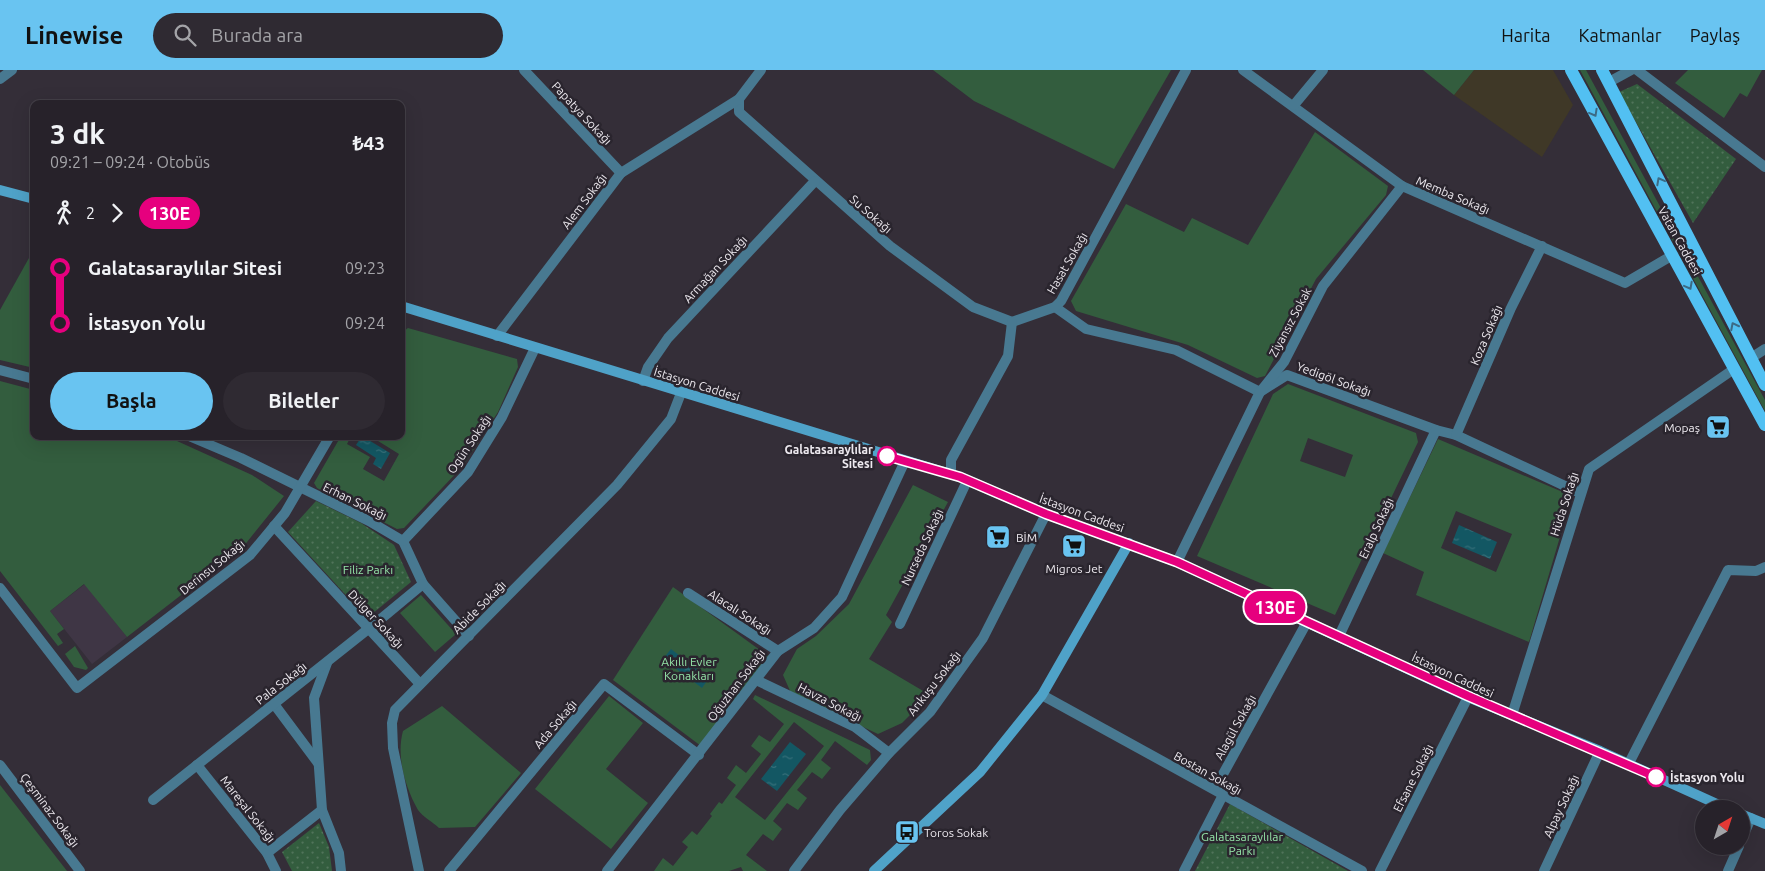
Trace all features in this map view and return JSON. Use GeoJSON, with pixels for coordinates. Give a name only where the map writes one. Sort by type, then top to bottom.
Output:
{"type":"FeatureCollection","features":[{"type":"Feature","properties":{"kind":"main road","name":"Vatan Caddesi"},"geometry":{"type":"LineString","coordinates":[[1571,70],[1765,425]]}},
{"type":"Feature","properties":{"kind":"main road","name":"Vatan Caddesi"},"geometry":{"type":"LineString","coordinates":[[1602,70],[1765,385]]}},
{"type":"Feature","properties":{"kind":"street"},"geometry":{"type":"LineString","coordinates":[[0,79],[12,70]]}},
{"type":"Feature","properties":{"kind":"street","name":"Papatya Sokağı"},"geometry":{"type":"LineString","coordinates":[[524,70],[621,173]]}},
{"type":"Feature","properties":{"kind":"street","name":"Alem Sokağı"},"geometry":{"type":"LineString","coordinates":[[497,336],[621,173],[738,99],[761,70]]}},
{"type":"Feature","properties":{"kind":"street","name":"Hasat Sokağı"},"geometry":{"type":"LineString","coordinates":[[1012,322],[1056,307],[1126,184],[1186,70]]}},
{"type":"Feature","properties":{"kind":"street","name":"Memba Sokağı"},"geometry":{"type":"LineString","coordinates":[[1243,70],[1402,186],[1625,282],[1673,255]]}},
{"type":"Feature","properties":{"kind":"street"},"geometry":{"type":"LineString","coordinates":[[1294,106],[1323,70]]}},
{"type":"Feature","properties":{"kind":"street"},"geometry":{"type":"LineString","coordinates":[[1609,82],[1631,70]]}},
{"type":"Feature","properties":{"kind":"street"},"geometry":{"type":"LineString","coordinates":[[1637,70],[1765,167]]}},
{"type":"Feature","properties":{"kind":"street","name":"Su Sokağı"},"geometry":{"type":"LineString","coordinates":[[738,99],[739,112],[890,246],[973,307],[1012,322]]}},
{"type":"Feature","properties":{"kind":"street","name":"Armağan Sokağı"},"geometry":{"type":"LineString","coordinates":[[644,381],[648,367],[668,338],[816,181]]}},
{"type":"Feature","properties":{"kind":"street","name":"Ziyansız Sokak"},"geometry":{"type":"LineString","coordinates":[[1177,562],[1260,392],[1284,362],[1323,286],[1402,186]]}},
{"type":"Feature","properties":{"kind":"street"},"geometry":{"type":"LineString","coordinates":[[0,190],[30,198]]}},
{"type":"Feature","properties":{"kind":"street","name":"Koza Sokağı"},"geometry":{"type":"LineString","coordinates":[[1456,435],[1511,308],[1542,246]]}},
{"type":"Feature","properties":{"kind":"street"},"geometry":{"type":"LineString","coordinates":[[1056,307],[1086,329],[1176,350],[1260,392]]}},
{"type":"Feature","properties":{"kind":"street","name":"İstasyon Caddesi"},"geometry":{"type":"LineString","coordinates":[[405,309],[951,474],[1046,514],[1177,562],[1512,716],[1600,752],[1708,800]]}},
{"type":"Feature","properties":{"kind":"street"},"geometry":{"type":"LineString","coordinates":[[951,474],[950,460],[1008,356],[1012,322]]}},
{"type":"Feature","properties":{"kind":"street","name":"Ogün Sokağı"},"geometry":{"type":"LineString","coordinates":[[403,541],[468,472],[502,417],[535,348]]}},
{"type":"Feature","properties":{"kind":"street"},"geometry":{"type":"LineString","coordinates":[[1751,358],[1765,348]]}},
{"type":"Feature","properties":{"kind":"street","name":"Hüda Sokağı"},"geometry":{"type":"LineString","coordinates":[[1512,716],[1589,469],[1734,369]]}},
{"type":"Feature","properties":{"kind":"street"},"geometry":{"type":"LineString","coordinates":[[0,370],[30,378]]}},
{"type":"Feature","properties":{"kind":"street","name":"Yedigöl Sokağı"},"geometry":{"type":"LineString","coordinates":[[1260,392],[1288,375],[1436,430],[1456,435],[1580,493]]}},
{"type":"Feature","properties":{"kind":"street","name":"Abide Sokağı"},"geometry":{"type":"LineString","coordinates":[[419,871],[393,748],[392,723],[395,710],[617,485],[671,419],[681,393]]}},
{"type":"Feature","properties":{"kind":"street","name":"Eralp Sokağı"},"geometry":{"type":"LineString","coordinates":[[1339,636],[1436,430]]}},
{"type":"Feature","properties":{"kind":"street","name":"Erhan Sokağı"},"geometry":{"type":"LineString","coordinates":[[198,440],[241,458],[369,521],[403,541]]}},
{"type":"Feature","properties":{"kind":"street","name":"Derinsu Sokağı"},"geometry":{"type":"LineString","coordinates":[[0,588],[77,688],[250,555],[274,526],[301,488],[328,440]]}},
{"type":"Feature","properties":{"kind":"street","name":"Oğuzhan Sokağı"},"geometry":{"type":"LineString","coordinates":[[607,871],[699,756],[778,651],[814,628],[842,596],[905,461]]}},
{"type":"Feature","properties":{"kind":"street","name":"Nurseda Sokağı"},"geometry":{"type":"LineString","coordinates":[[900,624],[967,481]]}},
{"type":"Feature","properties":{"kind":"street","name":"Arıkuşu Sokağı"},"geometry":{"type":"LineString","coordinates":[[794,871],[840,810],[888,753],[930,712],[983,638],[1046,514]]}},
{"type":"Feature","properties":{"kind":"street","name":"Dülger Sokağı"},"geometry":{"type":"LineString","coordinates":[[274,526],[368,630],[420,684]]}},
{"type":"Feature","properties":{"kind":"street"},"geometry":{"type":"LineString","coordinates":[[403,541],[423,584],[469,636]]}},
{"type":"Feature","properties":{"kind":"street"},"geometry":{"type":"LineString","coordinates":[[874,871],[980,772],[1042,695],[1129,543]]}},
{"type":"Feature","properties":{"kind":"street"},"geometry":{"type":"LineString","coordinates":[[1628,765],[1728,570],[1756,571],[1765,567]]}},
{"type":"Feature","properties":{"kind":"street","name":"Pala Sokağı"},"geometry":{"type":"LineString","coordinates":[[153,800],[327,663],[423,584]]}},
{"type":"Feature","properties":{"kind":"street","name":"Alacalı Sokağı"},"geometry":{"type":"LineString","coordinates":[[688,593],[778,651]]}},
{"type":"Feature","properties":{"kind":"street","name":"Alagül Sokağı"},"geometry":{"type":"LineString","coordinates":[[1184,871],[1223,796],[1217,785],[1307,622]]}},
{"type":"Feature","properties":{"kind":"street"},"geometry":{"type":"LineString","coordinates":[[327,663],[314,698],[322,810],[339,853],[341,871]]}},
{"type":"Feature","properties":{"kind":"street","name":"Havza Sokağı"},"geometry":{"type":"LineString","coordinates":[[756,680],[855,727],[888,753]]}},
{"type":"Feature","properties":{"kind":"street","name":"Ada Sokağı"},"geometry":{"type":"LineString","coordinates":[[449,871],[604,684],[699,756]]}},
{"type":"Feature","properties":{"kind":"street","name":"Bostan Sokağı"},"geometry":{"type":"LineString","coordinates":[[1042,695],[1362,871]]}},
{"type":"Feature","properties":{"kind":"street","name":"Efsane Sokağı"},"geometry":{"type":"LineString","coordinates":[[1380,871],[1468,696]]}},
{"type":"Feature","properties":{"kind":"street"},"geometry":{"type":"LineString","coordinates":[[274,704],[319,764]]}},
{"type":"Feature","properties":{"kind":"street","name":"Alpay Sokağı"},"geometry":{"type":"LineString","coordinates":[[1544,871],[1600,752]]}},
{"type":"Feature","properties":{"kind":"street","name":"Çeşminaz Sokağı"},"geometry":{"type":"LineString","coordinates":[[0,765],[80,871]]}},
{"type":"Feature","properties":{"kind":"street","name":"Mareşal Sokağı"},"geometry":{"type":"LineString","coordinates":[[197,765],[267,853],[276,871]]}},
{"type":"Feature","properties":{"kind":"street"},"geometry":{"type":"LineString","coordinates":[[267,853],[322,810]]}},
{"type":"Feature","properties":{"kind":"street"},"geometry":{"type":"LineString","coordinates":[[1751,818],[1765,824]]}},
{"type":"Feature","properties":{"kind":"street"},"geometry":{"type":"LineString","coordinates":[[1728,871],[1735,855]]}},
{"type":"Feature","properties":{"kind":"shaded area"},"geometry":{"type":"Polygon","coordinates":[[[1474,70],[1553,70],[1573,105],[1542,157],[1454,95],[1474,70]]]}},
{"type":"Feature","properties":{"kind":"shaded area"},"geometry":{"type":"Polygon","coordinates":[[[85,584],[127,637],[92,664],[50,611],[85,584]]]}},
{"type":"Feature","properties":{"kind":"green space"},"geometry":{"type":"Polygon","coordinates":[[[933,70],[1171,70],[1114,169],[974,101],[933,70]]]}},
{"type":"Feature","properties":{"kind":"green space"},"geometry":{"type":"Polygon","coordinates":[[[1423,70],[1474,70],[1454,95],[1423,70]]]}},
{"type":"Feature","properties":{"kind":"green space"},"geometry":{"type":"Polygon","coordinates":[[[1580,70],[1586,70],[1765,400],[1765,411],[1580,70]]]}},
{"type":"Feature","properties":{"kind":"green space"},"geometry":{"type":"Polygon","coordinates":[[[1688,70],[1762,70],[1747,97],[1740,93],[1724,118],[1675,83],[1688,70]]]}},
{"type":"Feature","properties":{"kind":"green space"},"geometry":{"type":"Polygon","coordinates":[[[1637,84],[1736,159],[1693,223],[1619,92],[1637,84]]]}},
{"type":"Feature","properties":{"kind":"green space"},"geometry":{"type":"Polygon","coordinates":[[[1315,132],[1388,186],[1386,195],[1316,279],[1265,376],[1257,378],[1188,345],[1076,311],[1071,301],[1126,204],[1184,232],[1192,218],[1248,245],[1315,132]]]}},
{"type":"Feature","properties":{"kind":"green space"},"geometry":{"type":"Polygon","coordinates":[[[30,256],[30,367],[0,360],[0,310],[30,256]]]}},
{"type":"Feature","properties":{"kind":"green space"},"geometry":{"type":"Polygon","coordinates":[[[408,328],[517,359],[518,367],[498,412],[462,467],[404,528],[397,529],[317,488],[314,483],[339,440],[349,440],[347,444],[370,457],[363,469],[384,481],[399,454],[376,440],[405,440],[405,330],[408,328]]]}},
{"type":"Feature","properties":{"kind":"green space"},"geometry":{"type":"Polygon","coordinates":[[[0,381],[30,389],[30,440],[175,440],[252,475],[284,496],[243,547],[127,637],[84,584],[50,611],[64,629],[57,634],[63,643],[58,646],[0,571],[0,381]]]}},
{"type":"Feature","properties":{"kind":"green space"},"geometry":{"type":"Polygon","coordinates":[[[1288,384],[1416,433],[1418,442],[1335,615],[1197,556],[1273,394],[1288,384]],[[1308,438],[1300,461],[1345,477],[1353,455],[1308,438]]]}},
{"type":"Feature","properties":{"kind":"green space"},"geometry":{"type":"Polygon","coordinates":[[[1438,439],[1572,496],[1529,642],[1416,595],[1424,572],[1383,553],[1438,439]],[[1456,511],[1441,548],[1496,572],[1512,534],[1456,511]]]}},
{"type":"Feature","properties":{"kind":"green space"},"geometry":{"type":"Polygon","coordinates":[[[913,485],[948,502],[886,615],[892,622],[869,659],[930,695],[902,723],[878,734],[791,693],[783,675],[797,649],[816,636],[849,604],[913,485]]]}},
{"type":"Feature","properties":{"kind":"green space","name":"Filiz Parkı"},"geometry":{"type":"Polygon","coordinates":[[[316,501],[361,523],[394,545],[411,582],[367,618],[288,532],[316,501]]]}},
{"type":"Feature","properties":{"kind":"green space","name":"Akıllı Evler Konakları"},"geometry":{"type":"Polygon","coordinates":[[[673,587],[768,656],[701,746],[613,680],[673,587]]]}},
{"type":"Feature","properties":{"kind":"green space"},"geometry":{"type":"Polygon","coordinates":[[[421,595],[456,634],[435,652],[400,613],[421,595]]]}},
{"type":"Feature","properties":{"kind":"green space"},"geometry":{"type":"Polygon","coordinates":[[[75,646],[88,668],[86,670],[74,667],[65,654],[75,646]]]}},
{"type":"Feature","properties":{"kind":"green space"},"geometry":{"type":"Polygon","coordinates":[[[755,695],[870,750],[871,760],[867,765],[835,741],[821,760],[831,768],[822,779],[812,772],[797,790],[807,798],[798,810],[787,803],[773,821],[782,829],[773,841],[763,834],[746,855],[767,871],[743,871],[741,867],[729,871],[654,871],[663,858],[673,866],[688,847],[682,842],[692,831],[697,835],[712,816],[710,814],[719,802],[722,804],[736,785],[727,778],[736,765],[746,773],[761,754],[751,746],[759,735],[770,742],[784,724],[753,699],[755,695]],[[794,722],[735,797],[765,820],[824,746],[794,722]]]}},
{"type":"Feature","properties":{"kind":"green space"},"geometry":{"type":"Polygon","coordinates":[[[609,696],[643,723],[606,769],[648,803],[611,849],[535,789],[609,696]]]}},
{"type":"Feature","properties":{"kind":"green space"},"geometry":{"type":"Polygon","coordinates":[[[442,706],[521,773],[475,827],[439,828],[418,810],[409,791],[403,771],[401,741],[403,731],[442,706]]]}},
{"type":"Feature","properties":{"kind":"green space"},"geometry":{"type":"Polygon","coordinates":[[[0,785],[67,871],[0,871],[0,785]]]}},
{"type":"Feature","properties":{"kind":"green space","name":"Galatasaraylılar Parkı"},"geometry":{"type":"Polygon","coordinates":[[[1230,804],[1348,871],[1195,871],[1230,804]]]}},
{"type":"Feature","properties":{"kind":"green space"},"geometry":{"type":"Polygon","coordinates":[[[319,823],[329,847],[332,871],[292,871],[282,852],[319,823]]]}},
{"type":"Feature","properties":{"kind":"water"},"geometry":{"type":"Polygon","coordinates":[[[359,440],[369,440],[390,453],[381,469],[373,464],[376,458],[356,445],[359,440]]]}},
{"type":"Feature","properties":{"kind":"water"},"geometry":{"type":"Polygon","coordinates":[[[1459,525],[1497,542],[1490,559],[1452,543],[1459,525]]]}},
{"type":"Feature","properties":{"kind":"water"},"geometry":{"type":"Polygon","coordinates":[[[671,649],[709,678],[702,688],[663,659],[671,649]]]}},
{"type":"Feature","properties":{"kind":"water"},"geometry":{"type":"Polygon","coordinates":[[[790,742],[806,754],[777,791],[761,779],[790,742]]]}},
{"type":"Feature","properties":{"kind":"bus line","name":"130E"},"geometry":{"type":"LineString","coordinates":[[887,456],[960,477],[1046,514],[1177,562],[1512,716],[1656,777]]}},
{"type":"Feature","properties":{"kind":"place","name":"Mopaş"},"geometry":{"type":"Point","coordinates":[1718,427]}},
{"type":"Feature","properties":{"kind":"place","name":"Galatasaraylılar Sitesi"},"geometry":{"type":"Point","coordinates":[887,456]}},
{"type":"Feature","properties":{"kind":"place","name":"BİM"},"geometry":{"type":"Point","coordinates":[998,537]}},
{"type":"Feature","properties":{"kind":"place","name":"Migros Jet"},"geometry":{"type":"Point","coordinates":[1074,546]}},
{"type":"Feature","properties":{"kind":"place","name":"İstasyon Yolu"},"geometry":{"type":"Point","coordinates":[1656,777]}},
{"type":"Feature","properties":{"kind":"place","name":"Toros Sokak"},"geometry":{"type":"Point","coordinates":[907,832]}}]}
